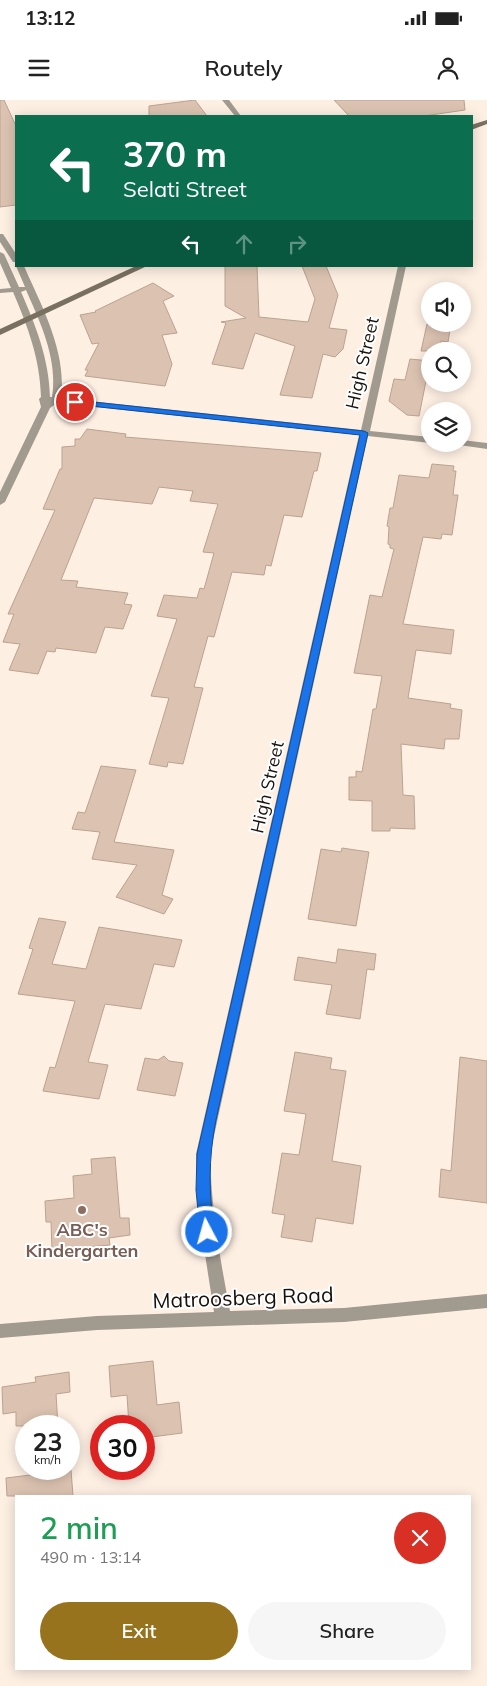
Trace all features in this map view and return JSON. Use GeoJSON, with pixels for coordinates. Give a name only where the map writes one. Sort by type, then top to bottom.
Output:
{"type":"FeatureCollection","features":[{"type":"Feature","properties":{"kind":"street"},"geometry":{"type":"LineString","coordinates":[[225,100],[237,115]]}},
{"type":"Feature","properties":{"kind":"street"},"geometry":{"type":"LineString","coordinates":[[473,127],[487,122]]}},
{"type":"Feature","properties":{"kind":"street"},"geometry":{"type":"LineString","coordinates":[[0,236],[15,258]]}},
{"type":"Feature","properties":{"kind":"street"},"geometry":{"type":"LineString","coordinates":[[0,254],[18,289],[45,374],[45,403],[0,502]]}},
{"type":"Feature","properties":{"kind":"street"},"geometry":{"type":"LineString","coordinates":[[20,267],[39,311],[57,371],[56,400]]}},
{"type":"Feature","properties":{"kind":"street"},"geometry":{"type":"LineString","coordinates":[[39,311],[125,267]]}},
{"type":"Feature","properties":{"kind":"street"},"geometry":{"type":"LineString","coordinates":[[0,332],[28,316],[141,267]]}},
{"type":"Feature","properties":{"kind":"street","name":"High Street"},"geometry":{"type":"LineString","coordinates":[[223,1318],[207,1232],[203,1190],[203,1154],[402,267]]}},
{"type":"Feature","properties":{"kind":"street"},"geometry":{"type":"LineString","coordinates":[[0,291],[28,288]]}},
{"type":"Feature","properties":{"kind":"street"},"geometry":{"type":"LineString","coordinates":[[0,323],[28,316]]}},
{"type":"Feature","properties":{"kind":"street"},"geometry":{"type":"LineString","coordinates":[[45,403],[56,400],[421,439]]}},
{"type":"Feature","properties":{"kind":"street"},"geometry":{"type":"LineString","coordinates":[[471,444],[487,446]]}},
{"type":"Feature","properties":{"kind":"street","name":"Matroosberg Road"},"geometry":{"type":"LineString","coordinates":[[0,1331],[97,1322],[344,1315],[487,1300]]}},
{"type":"Feature","properties":{"kind":"building"},"geometry":{"type":"Polygon","coordinates":[[[0,100],[4,100],[15,124],[15,205],[0,207],[0,100]]]}},
{"type":"Feature","properties":{"kind":"building"},"geometry":{"type":"Polygon","coordinates":[[[195,100],[206,115],[149,115],[149,106],[195,100]]]}},
{"type":"Feature","properties":{"kind":"building"},"geometry":{"type":"Polygon","coordinates":[[[334,100],[464,100],[465,110],[431,115],[348,115],[334,100]]]}},
{"type":"Feature","properties":{"kind":"building"},"geometry":{"type":"Polygon","coordinates":[[[225,267],[257,267],[259,317],[308,322],[315,299],[302,267],[326,267],[338,295],[329,328],[347,330],[343,349],[335,357],[323,354],[312,398],[280,395],[295,346],[255,333],[243,369],[212,364],[226,323],[221,322],[246,318],[225,306],[225,267]]]}},
{"type":"Feature","properties":{"kind":"building"},"geometry":{"type":"Polygon","coordinates":[[[153,283],[174,296],[163,301],[177,333],[162,335],[172,364],[165,386],[85,376],[88,370],[85,370],[99,343],[92,344],[80,315],[96,312],[153,283]]]}},
{"type":"Feature","properties":{"kind":"building"},"geometry":{"type":"Polygon","coordinates":[[[425,332],[450,332],[448,342],[423,342],[425,332]]]}},
{"type":"Feature","properties":{"kind":"building"},"geometry":{"type":"Polygon","coordinates":[[[410,359],[421,360],[421,392],[424,392],[419,416],[407,415],[389,401],[394,379],[405,380],[410,359]]]}},
{"type":"Feature","properties":{"kind":"building"},"geometry":{"type":"Polygon","coordinates":[[[87,429],[126,434],[125,437],[321,453],[317,471],[314,471],[302,517],[284,515],[271,566],[266,565],[264,575],[232,572],[214,637],[208,636],[194,687],[203,688],[183,764],[168,762],[167,767],[149,764],[169,698],[151,696],[177,619],[157,616],[164,595],[197,598],[200,588],[204,589],[214,553],[203,552],[218,504],[190,501],[193,491],[159,487],[152,504],[94,498],[61,580],[78,581],[76,587],[128,593],[124,604],[132,605],[123,629],[105,627],[96,653],[56,648],[55,652],[47,651],[38,674],[9,670],[20,644],[3,642],[14,614],[8,614],[55,510],[43,509],[60,469],[62,469],[62,447],[75,446],[75,439],[80,439],[87,429]]]}},
{"type":"Feature","properties":{"kind":"building"},"geometry":{"type":"Polygon","coordinates":[[[432,464],[454,466],[453,471],[456,471],[453,495],[458,495],[452,535],[442,534],[441,539],[423,537],[403,624],[454,630],[451,654],[416,650],[408,698],[451,704],[450,708],[462,710],[459,739],[445,739],[444,749],[401,744],[403,795],[414,796],[415,829],[390,828],[390,831],[372,831],[372,801],[349,800],[349,777],[356,777],[356,771],[362,772],[373,709],[376,709],[382,676],[354,673],[370,595],[382,597],[394,549],[390,548],[388,544],[389,527],[387,526],[390,508],[393,508],[399,475],[429,478],[432,464]]]}},
{"type":"Feature","properties":{"kind":"building"},"geometry":{"type":"Polygon","coordinates":[[[101,766],[136,770],[114,842],[174,850],[162,895],[173,899],[164,914],[116,897],[137,865],[92,859],[100,832],[72,829],[78,812],[85,813],[101,766]]]}},
{"type":"Feature","properties":{"kind":"building"},"geometry":{"type":"Polygon","coordinates":[[[342,848],[369,852],[356,926],[308,919],[321,849],[341,852],[342,848]]]}},
{"type":"Feature","properties":{"kind":"building"},"geometry":{"type":"Polygon","coordinates":[[[39,918],[66,922],[52,964],[86,969],[99,927],[182,940],[174,967],[154,964],[141,1009],[105,1004],[88,1062],[108,1065],[99,1099],[43,1091],[50,1067],[55,1068],[75,1001],[18,994],[33,949],[29,948],[39,918]]]}},
{"type":"Feature","properties":{"kind":"building"},"geometry":{"type":"Polygon","coordinates":[[[338,949],[376,954],[374,970],[367,969],[360,1019],[326,1014],[332,985],[294,980],[298,957],[336,963],[338,949]]]}},
{"type":"Feature","properties":{"kind":"building"},"geometry":{"type":"Polygon","coordinates":[[[295,1052],[332,1058],[330,1069],[346,1071],[332,1161],[361,1166],[353,1224],[316,1218],[312,1242],[281,1237],[285,1215],[272,1213],[282,1153],[299,1155],[306,1114],[284,1111],[295,1052]]]}},
{"type":"Feature","properties":{"kind":"building"},"geometry":{"type":"Polygon","coordinates":[[[164,1056],[169,1061],[183,1063],[175,1096],[137,1090],[145,1058],[158,1060],[164,1056]]]}},
{"type":"Feature","properties":{"kind":"building"},"geometry":{"type":"Polygon","coordinates":[[[460,1057],[487,1061],[487,1203],[439,1197],[441,1169],[451,1171],[460,1057]]]}},
{"type":"Feature","properties":{"kind":"building","name":"ABC's Kindergarten"},"geometry":{"type":"Polygon","coordinates":[[[115,1157],[120,1218],[129,1218],[130,1235],[109,1238],[110,1245],[52,1250],[51,1222],[46,1222],[45,1201],[74,1198],[73,1176],[92,1174],[91,1159],[115,1157]]]}},
{"type":"Feature","properties":{"kind":"building"},"geometry":{"type":"Polygon","coordinates":[[[153,1361],[157,1405],[179,1402],[182,1433],[155,1437],[155,1415],[128,1415],[127,1395],[111,1397],[109,1366],[153,1361]]]}},
{"type":"Feature","properties":{"kind":"building"},"geometry":{"type":"Polygon","coordinates":[[[69,1372],[70,1392],[56,1394],[57,1415],[16,1415],[16,1412],[3,1414],[2,1387],[36,1382],[35,1377],[69,1372]]]}},
{"type":"Feature","properties":{"kind":"building"},"geometry":{"type":"Polygon","coordinates":[[[15,1477],[15,1480],[72,1480],[73,1495],[7,1496],[6,1478],[15,1477]]]}},
{"type":"Feature","properties":{"kind":"place","name":"ABC's Kindergarten"},"geometry":{"type":"Point","coordinates":[82,1210]}},
{"type":"Feature","properties":{"kind":"route"},"geometry":{"type":"LineString","coordinates":[[75,402],[364,433],[203,1154],[203,1190],[207,1232]]}}]}
